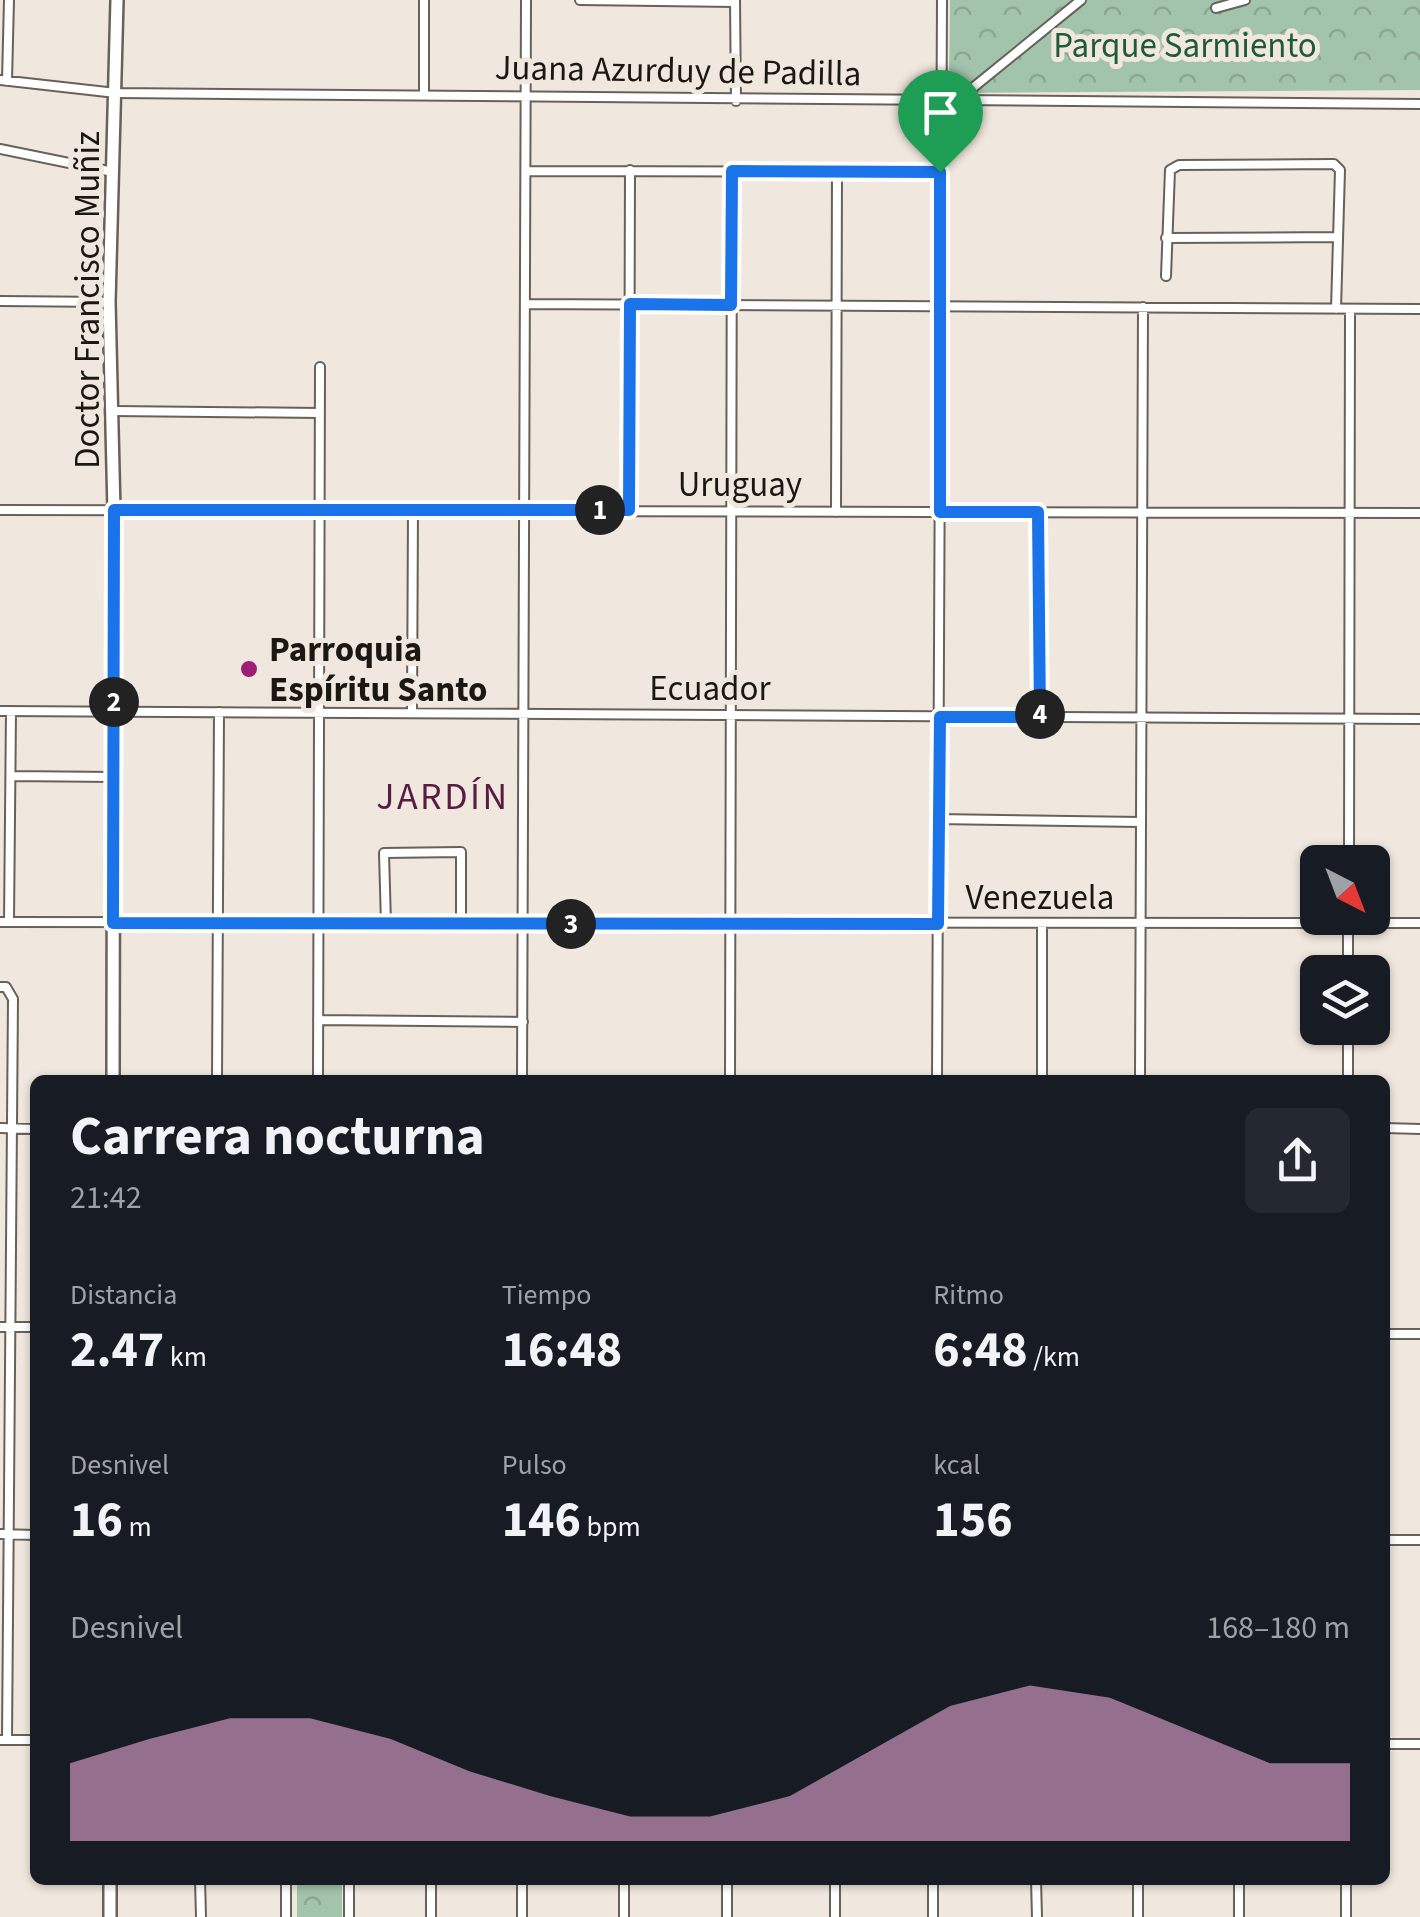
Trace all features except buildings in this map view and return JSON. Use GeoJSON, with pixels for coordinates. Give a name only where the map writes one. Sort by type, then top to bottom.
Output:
{"type":"FeatureCollection","features":[{"type":"Feature","properties":{"kind":"main road","name":"Doctor Francisco Muñiz"},"geometry":{"type":"LineString","coordinates":[[113,1075],[114,510],[110,302],[117,0]]}},
{"type":"Feature","properties":{"kind":"main road"},"geometry":{"type":"LineString","coordinates":[[110,1885],[110,1917]]}},
{"type":"Feature","properties":{"kind":"street"},"geometry":{"type":"LineString","coordinates":[[4,81],[9,0]]}},
{"type":"Feature","properties":{"kind":"street"},"geometry":{"type":"LineString","coordinates":[[424,0],[424,94]]}},
{"type":"Feature","properties":{"kind":"street"},"geometry":{"type":"LineString","coordinates":[[522,1075],[526,0]]}},
{"type":"Feature","properties":{"kind":"street"},"geometry":{"type":"LineString","coordinates":[[580,0],[735,1],[736,101]]}},
{"type":"Feature","properties":{"kind":"street"},"geometry":{"type":"LineString","coordinates":[[937,1075],[942,0]]}},
{"type":"Feature","properties":{"kind":"street"},"geometry":{"type":"LineString","coordinates":[[959,100],[1082,0]]}},
{"type":"Feature","properties":{"kind":"street"},"geometry":{"type":"LineString","coordinates":[[1216,8],[1245,0]]}},
{"type":"Feature","properties":{"kind":"street","name":"Juana Azurduy de Padilla"},"geometry":{"type":"LineString","coordinates":[[4,81],[116,93],[1420,104]]}},
{"type":"Feature","properties":{"kind":"street"},"geometry":{"type":"LineString","coordinates":[[0,148],[113,172]]}},
{"type":"Feature","properties":{"kind":"street"},"geometry":{"type":"LineString","coordinates":[[1166,276],[1170,170],[1178,164],[1334,164],[1340,170],[1336,308]]}},
{"type":"Feature","properties":{"kind":"street"},"geometry":{"type":"LineString","coordinates":[[526,170],[940,172]]}},
{"type":"Feature","properties":{"kind":"street"},"geometry":{"type":"LineString","coordinates":[[629,510],[630,170]]}},
{"type":"Feature","properties":{"kind":"street"},"geometry":{"type":"LineString","coordinates":[[730,1075],[732,171]]}},
{"type":"Feature","properties":{"kind":"street"},"geometry":{"type":"LineString","coordinates":[[836,512],[837,171]]}},
{"type":"Feature","properties":{"kind":"street"},"geometry":{"type":"LineString","coordinates":[[1166,238],[1338,236]]}},
{"type":"Feature","properties":{"kind":"street"},"geometry":{"type":"LineString","coordinates":[[0,301],[110,302]]}},
{"type":"Feature","properties":{"kind":"street"},"geometry":{"type":"LineString","coordinates":[[524,304],[1420,309]]}},
{"type":"Feature","properties":{"kind":"street"},"geometry":{"type":"LineString","coordinates":[[1140,1075],[1143,308]]}},
{"type":"Feature","properties":{"kind":"street"},"geometry":{"type":"LineString","coordinates":[[1348,845],[1350,308]]}},
{"type":"Feature","properties":{"kind":"street"},"geometry":{"type":"LineString","coordinates":[[318,1075],[320,367]]}},
{"type":"Feature","properties":{"kind":"street"},"geometry":{"type":"LineString","coordinates":[[113,411],[320,413]]}},
{"type":"Feature","properties":{"kind":"street"},"geometry":{"type":"LineString","coordinates":[[412,509],[412,713]]}},
{"type":"Feature","properties":{"kind":"street","name":"Uruguay"},"geometry":{"type":"LineString","coordinates":[[0,510],[1420,512]]}},
{"type":"Feature","properties":{"kind":"street"},"geometry":{"type":"LineString","coordinates":[[1038,512],[1040,717]]}},
{"type":"Feature","properties":{"kind":"street","name":"Ecuador"},"geometry":{"type":"LineString","coordinates":[[0,711],[1420,719]]}},
{"type":"Feature","properties":{"kind":"street"},"geometry":{"type":"LineString","coordinates":[[5,922],[11,711]]}},
{"type":"Feature","properties":{"kind":"street"},"geometry":{"type":"LineString","coordinates":[[217,1075],[219,712]]}},
{"type":"Feature","properties":{"kind":"street"},"geometry":{"type":"LineString","coordinates":[[11,776],[114,777]]}},
{"type":"Feature","properties":{"kind":"street"},"geometry":{"type":"LineString","coordinates":[[937,819],[1141,822]]}},
{"type":"Feature","properties":{"kind":"street"},"geometry":{"type":"LineString","coordinates":[[386,924],[384,854],[461,852],[461,924]]}},
{"type":"Feature","properties":{"kind":"street","name":"Venezuela"},"geometry":{"type":"LineString","coordinates":[[5,922],[1142,925],[1300,921]]}},
{"type":"Feature","properties":{"kind":"street","name":"Venezuela"},"geometry":{"type":"LineString","coordinates":[[1390,922],[1420,923]]}},
{"type":"Feature","properties":{"kind":"street"},"geometry":{"type":"LineString","coordinates":[[1042,924],[1042,1075]]}},
{"type":"Feature","properties":{"kind":"street"},"geometry":{"type":"LineString","coordinates":[[0,988],[12,993],[5,1327],[4,1740],[30,1740]]}},
{"type":"Feature","properties":{"kind":"street"},"geometry":{"type":"LineString","coordinates":[[318,1020],[522,1022]]}},
{"type":"Feature","properties":{"kind":"street"},"geometry":{"type":"LineString","coordinates":[[1348,1045],[1348,1075]]}},
{"type":"Feature","properties":{"kind":"street"},"geometry":{"type":"LineString","coordinates":[[0,1128],[30,1128]]}},
{"type":"Feature","properties":{"kind":"street"},"geometry":{"type":"LineString","coordinates":[[1390,1128],[1420,1129]]}},
{"type":"Feature","properties":{"kind":"street"},"geometry":{"type":"LineString","coordinates":[[1390,1334],[1420,1334]]}},
{"type":"Feature","properties":{"kind":"street"},"geometry":{"type":"LineString","coordinates":[[4,1534],[30,1534]]}},
{"type":"Feature","properties":{"kind":"street"},"geometry":{"type":"LineString","coordinates":[[1390,1540],[1420,1540]]}},
{"type":"Feature","properties":{"kind":"street"},"geometry":{"type":"LineString","coordinates":[[1390,1744],[1420,1744]]}},
{"type":"Feature","properties":{"kind":"street"},"geometry":{"type":"LineString","coordinates":[[200,1885],[200,1917]]}},
{"type":"Feature","properties":{"kind":"street"},"geometry":{"type":"LineString","coordinates":[[286,1885],[286,1917]]}},
{"type":"Feature","properties":{"kind":"street"},"geometry":{"type":"LineString","coordinates":[[349,1885],[349,1917]]}},
{"type":"Feature","properties":{"kind":"street"},"geometry":{"type":"LineString","coordinates":[[431,1885],[431,1917]]}},
{"type":"Feature","properties":{"kind":"street"},"geometry":{"type":"LineString","coordinates":[[522,1885],[522,1917]]}},
{"type":"Feature","properties":{"kind":"street"},"geometry":{"type":"LineString","coordinates":[[624,1885],[624,1917]]}},
{"type":"Feature","properties":{"kind":"street"},"geometry":{"type":"LineString","coordinates":[[727,1885],[727,1917]]}},
{"type":"Feature","properties":{"kind":"street"},"geometry":{"type":"LineString","coordinates":[[835,1917],[836,1885]]}},
{"type":"Feature","properties":{"kind":"street"},"geometry":{"type":"LineString","coordinates":[[933,1885],[933,1917]]}},
{"type":"Feature","properties":{"kind":"street"},"geometry":{"type":"LineString","coordinates":[[1036,1885],[1037,1917]]}},
{"type":"Feature","properties":{"kind":"street"},"geometry":{"type":"LineString","coordinates":[[1138,1885],[1138,1917]]}},
{"type":"Feature","properties":{"kind":"street"},"geometry":{"type":"LineString","coordinates":[[1239,1917],[1240,1885]]}},
{"type":"Feature","properties":{"kind":"street"},"geometry":{"type":"LineString","coordinates":[[1346,1885],[1346,1917]]}},
{"type":"Feature","properties":{"kind":"green space","name":"Parque Sarmiento"},"geometry":{"type":"Polygon","coordinates":[[[950,0],[1420,0],[1420,90],[949,93],[950,0]]]}},
{"type":"Feature","properties":{"kind":"green space"},"geometry":{"type":"Polygon","coordinates":[[[297,1885],[342,1885],[342,1917],[297,1917],[297,1885]]]}},
{"type":"Feature","properties":{"kind":"place","name":"Parroquia Espíritu Santo"},"geometry":{"type":"Point","coordinates":[249,669]}},
{"type":"Feature","properties":{"kind":"district","name":"JARDÍN"},"geometry":{"type":"Point","coordinates":[443,796]}},
{"type":"Feature","properties":{"kind":"route"},"geometry":{"type":"LineString","coordinates":[[732,171],[940,172],[940,512],[1038,512],[1040,717],[940,717],[938,924],[113,923],[114,510],[629,510],[630,304],[731,305],[732,171]]}}]}
